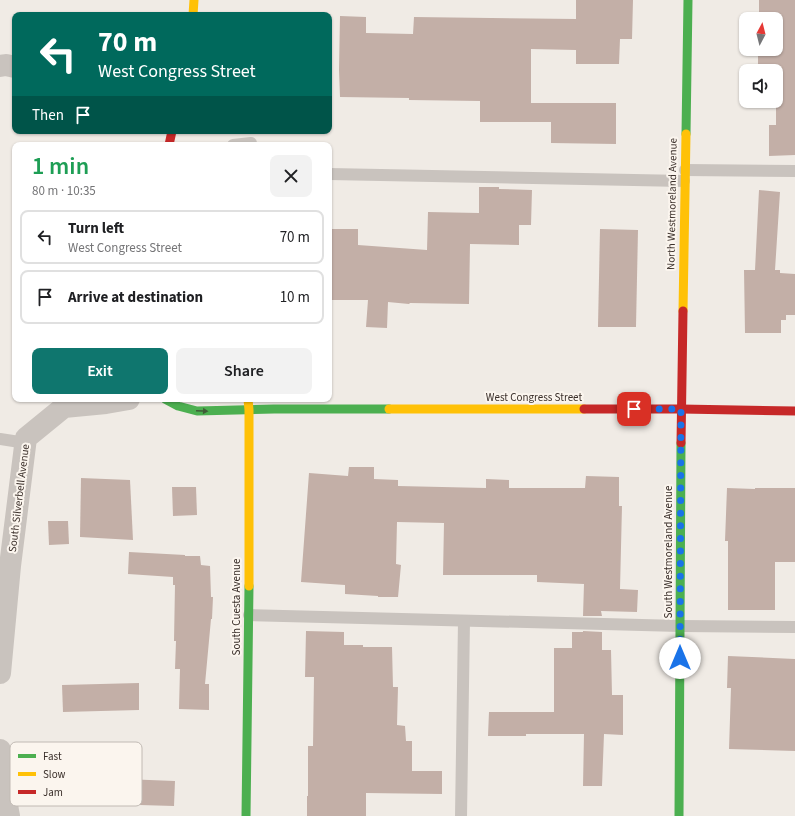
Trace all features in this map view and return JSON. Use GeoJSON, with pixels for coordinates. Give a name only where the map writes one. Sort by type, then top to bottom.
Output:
{"type":"FeatureCollection","features":[{"type":"Feature","properties":{"kind":"street"},"geometry":{"type":"LineString","coordinates":[[193,12],[194,0]]}},
{"type":"Feature","properties":{"kind":"street","name":"North Westmoreland Avenue"},"geometry":{"type":"LineString","coordinates":[[681,409],[688,0]]}},
{"type":"Feature","properties":{"kind":"street"},"geometry":{"type":"LineString","coordinates":[[0,66],[12,66]]}},
{"type":"Feature","properties":{"kind":"street","name":"South Silverbell Avenue"},"geometry":{"type":"LineString","coordinates":[[0,672],[10,566],[26,438],[64,406],[106,402]]}},
{"type":"Feature","properties":{"kind":"street","name":"West Congress Street"},"geometry":{"type":"LineString","coordinates":[[171,402],[178,406],[197,411],[274,409],[681,409],[795,411]]}},
{"type":"Feature","properties":{"kind":"street","name":"South Cuesta Avenue"},"geometry":{"type":"LineString","coordinates":[[246,816],[249,615],[248,402]]}},
{"type":"Feature","properties":{"kind":"street"},"geometry":{"type":"LineString","coordinates":[[264,402],[274,409]]}},
{"type":"Feature","properties":{"kind":"street","name":"South Westmoreland Avenue"},"geometry":{"type":"LineString","coordinates":[[679,816],[681,409]]}},
{"type":"Feature","properties":{"kind":"street"},"geometry":{"type":"LineString","coordinates":[[0,750],[6,812]]}},
{"type":"Feature","properties":{"kind":"lane"},"geometry":{"type":"LineString","coordinates":[[332,174],[685,175],[795,171]]}},
{"type":"Feature","properties":{"kind":"lane"},"geometry":{"type":"LineString","coordinates":[[0,439],[26,443]]}},
{"type":"Feature","properties":{"kind":"lane"},"geometry":{"type":"LineString","coordinates":[[249,615],[680,626],[795,627]]}},
{"type":"Feature","properties":{"kind":"lane"},"geometry":{"type":"LineString","coordinates":[[461,816],[464,621]]}},
{"type":"Feature","properties":{"kind":"building"},"geometry":{"type":"Polygon","coordinates":[[[576,0],[633,0],[632,39],[620,39],[619,64],[576,64],[576,50],[531,49],[531,103],[616,103],[616,144],[551,143],[551,122],[480,122],[480,101],[340,97],[340,16],[366,17],[366,33],[413,34],[414,17],[576,19],[576,0]]]}},
{"type":"Feature","properties":{"kind":"building"},"geometry":{"type":"Polygon","coordinates":[[[759,0],[795,0],[795,155],[769,156],[769,125],[776,125],[776,108],[783,108],[783,64],[758,64],[758,56],[783,56],[783,12],[759,12],[759,0]]]}},
{"type":"Feature","properties":{"kind":"building"},"geometry":{"type":"Polygon","coordinates":[[[479,187],[532,190],[531,225],[519,225],[519,245],[470,244],[469,304],[409,304],[388,302],[387,328],[366,327],[368,300],[332,300],[332,229],[358,229],[358,245],[427,250],[428,212],[479,213],[479,187]]]}},
{"type":"Feature","properties":{"kind":"building"},"geometry":{"type":"Polygon","coordinates":[[[759,190],[780,192],[775,270],[780,270],[780,273],[795,274],[795,315],[786,315],[786,320],[781,320],[781,333],[745,333],[744,270],[755,270],[759,190]]]}},
{"type":"Feature","properties":{"kind":"building"},"geometry":{"type":"Polygon","coordinates":[[[600,229],[638,230],[636,327],[598,327],[600,229]]]}},
{"type":"Feature","properties":{"kind":"building"},"geometry":{"type":"Polygon","coordinates":[[[349,467],[374,467],[374,479],[398,480],[398,486],[486,488],[486,479],[509,480],[509,488],[585,488],[586,476],[619,477],[619,506],[622,506],[620,589],[638,590],[637,612],[601,611],[602,616],[583,616],[584,584],[537,582],[537,575],[443,575],[444,523],[397,522],[396,564],[401,565],[398,597],[345,594],[345,585],[301,582],[309,473],[348,476],[349,467]]]}},
{"type":"Feature","properties":{"kind":"building"},"geometry":{"type":"Polygon","coordinates":[[[81,478],[130,480],[133,540],[80,537],[81,478]]]}},
{"type":"Feature","properties":{"kind":"building"},"geometry":{"type":"Polygon","coordinates":[[[172,487],[196,487],[197,515],[173,516],[172,487]]]}},
{"type":"Feature","properties":{"kind":"building"},"geometry":{"type":"Polygon","coordinates":[[[727,488],[795,488],[795,562],[775,562],[775,610],[728,610],[728,541],[725,541],[727,488]]]}},
{"type":"Feature","properties":{"kind":"building"},"geometry":{"type":"Polygon","coordinates":[[[48,521],[68,521],[69,544],[49,545],[48,521]]]}},
{"type":"Feature","properties":{"kind":"building"},"geometry":{"type":"Polygon","coordinates":[[[129,552],[200,556],[201,565],[210,566],[211,597],[213,597],[205,684],[209,684],[209,710],[179,709],[180,669],[175,669],[175,585],[173,585],[173,577],[128,574],[129,552]]]}},
{"type":"Feature","properties":{"kind":"building"},"geometry":{"type":"Polygon","coordinates":[[[306,631],[344,632],[344,645],[363,645],[363,647],[392,647],[393,687],[398,687],[397,725],[405,726],[406,741],[412,741],[412,771],[442,771],[442,794],[366,793],[366,816],[307,816],[308,746],[313,746],[314,677],[305,677],[306,631]]]}},
{"type":"Feature","properties":{"kind":"building"},"geometry":{"type":"Polygon","coordinates":[[[572,632],[602,632],[602,650],[611,650],[612,695],[623,695],[623,735],[604,734],[602,786],[583,786],[584,734],[526,734],[526,736],[488,736],[489,712],[554,712],[554,648],[572,648],[572,632]]]}},
{"type":"Feature","properties":{"kind":"building"},"geometry":{"type":"Polygon","coordinates":[[[728,656],[795,659],[795,751],[729,749],[731,688],[727,688],[728,656]]]}},
{"type":"Feature","properties":{"kind":"building"},"geometry":{"type":"Polygon","coordinates":[[[139,683],[139,710],[63,712],[62,685],[139,683]]]}},
{"type":"Feature","properties":{"kind":"building"},"geometry":{"type":"Polygon","coordinates":[[[142,780],[175,781],[174,806],[142,805],[142,780]]]}},
{"type":"Feature","properties":{"kind":"traffic: fast"},"geometry":{"type":"LineString","coordinates":[[686,134],[688,0]]}},
{"type":"Feature","properties":{"kind":"traffic: fast"},"geometry":{"type":"LineString","coordinates":[[171,402],[178,406],[197,411],[389,409]]}},
{"type":"Feature","properties":{"kind":"traffic: fast"},"geometry":{"type":"LineString","coordinates":[[679,816],[681,443]]}},
{"type":"Feature","properties":{"kind":"traffic: fast"},"geometry":{"type":"LineString","coordinates":[[246,816],[249,586]]}},
{"type":"Feature","properties":{"kind":"traffic: slow"},"geometry":{"type":"LineString","coordinates":[[193,12],[194,0]]}},
{"type":"Feature","properties":{"kind":"traffic: slow"},"geometry":{"type":"LineString","coordinates":[[683,311],[686,134]]}},
{"type":"Feature","properties":{"kind":"traffic: slow"},"geometry":{"type":"LineString","coordinates":[[248,402],[249,586]]}},
{"type":"Feature","properties":{"kind":"traffic: slow"},"geometry":{"type":"LineString","coordinates":[[389,409],[584,409]]}},
{"type":"Feature","properties":{"kind":"traffic: jam"},"geometry":{"type":"LineString","coordinates":[[170,142],[171,134]]}},
{"type":"Feature","properties":{"kind":"traffic: jam"},"geometry":{"type":"LineString","coordinates":[[681,443],[683,311]]}},
{"type":"Feature","properties":{"kind":"traffic: jam"},"geometry":{"type":"LineString","coordinates":[[584,409],[795,411]]}},
{"type":"Feature","properties":{"kind":"route"},"geometry":{"type":"LineString","coordinates":[[634,409],[681,409],[680,658]]}}]}
